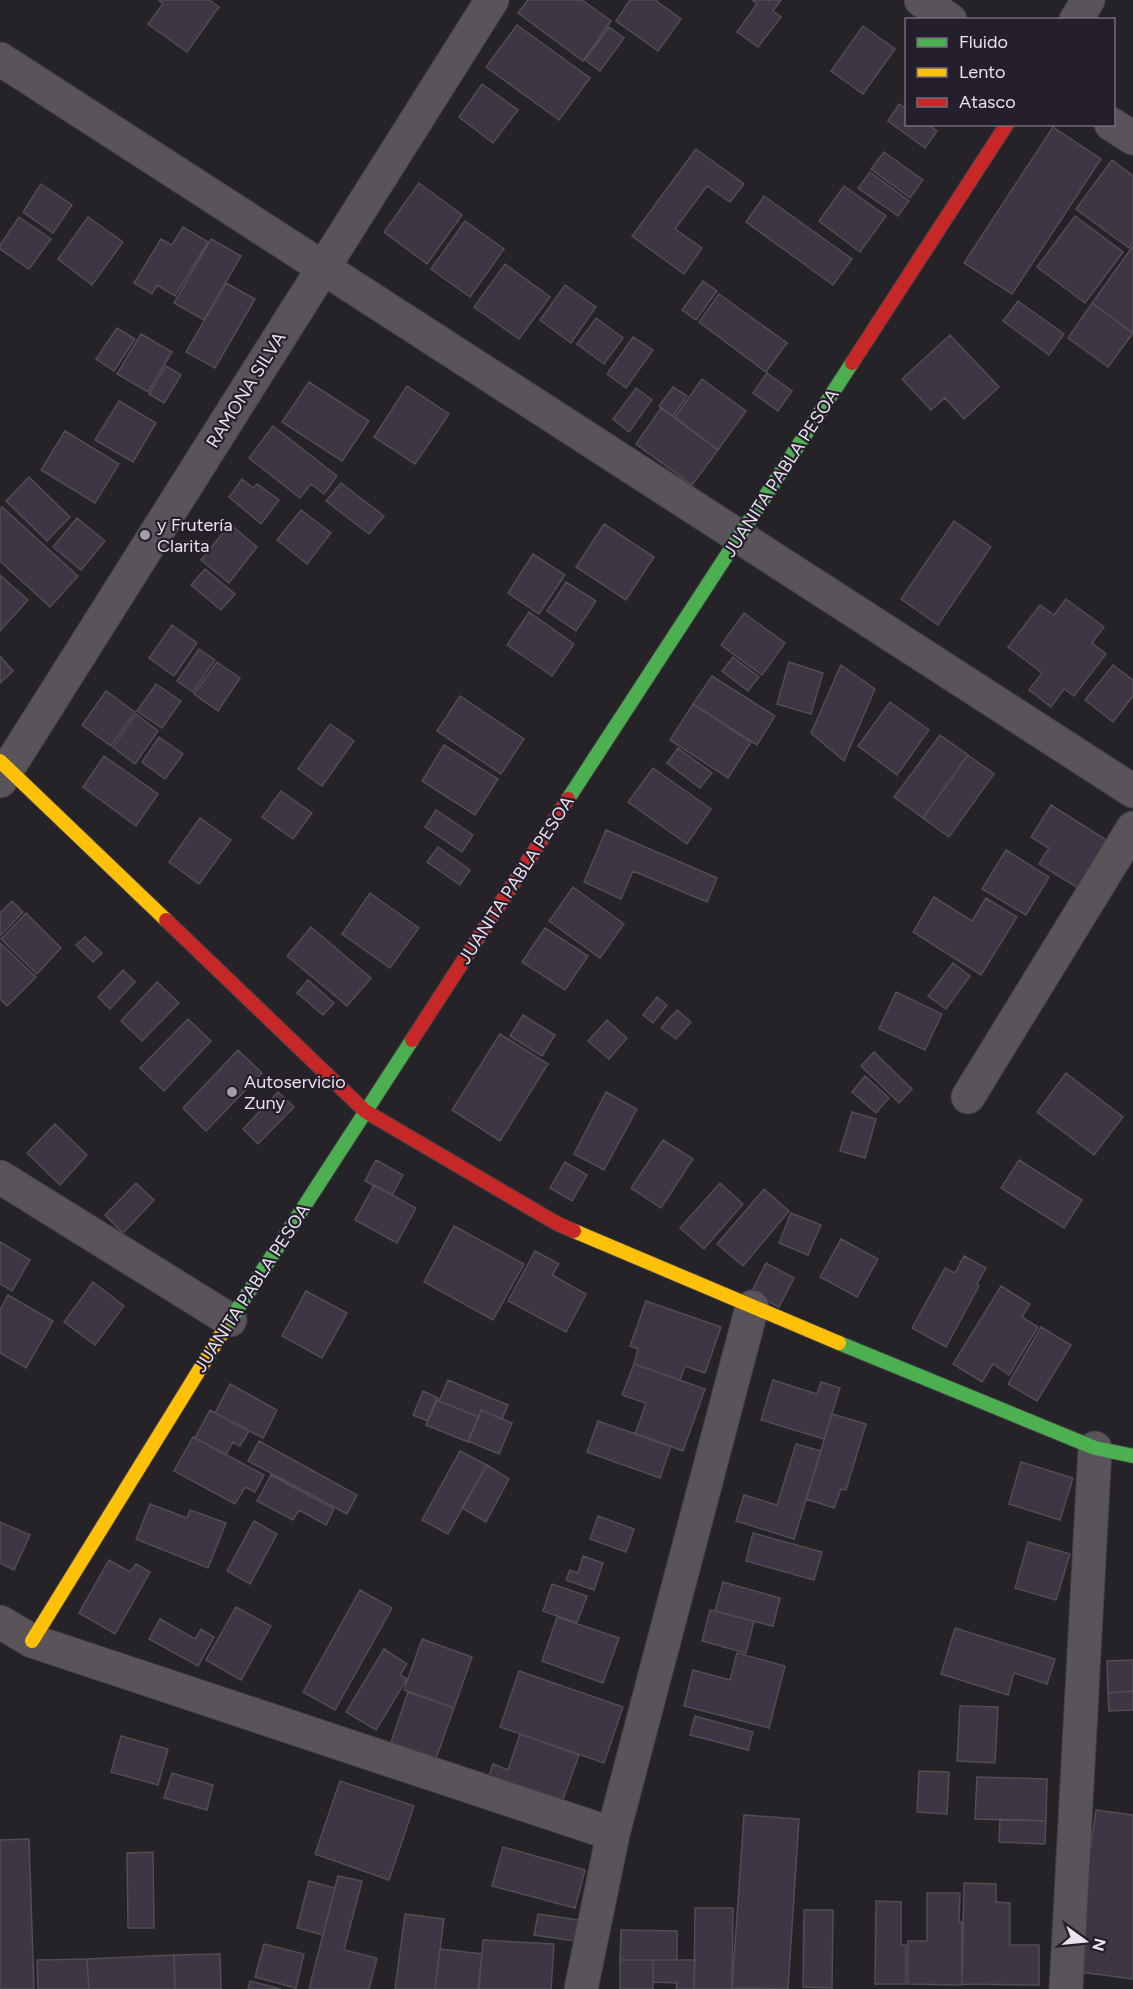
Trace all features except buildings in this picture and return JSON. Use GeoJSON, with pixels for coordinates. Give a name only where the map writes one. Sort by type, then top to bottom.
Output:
{"type":"FeatureCollection","features":[{"type":"Feature","properties":{"kind":"street","name":"RAMONA SILVA"},"geometry":{"type":"LineString","coordinates":[[3,770],[492,0]]}},
{"type":"Feature","properties":{"kind":"street"},"geometry":{"type":"LineString","coordinates":[[921,0],[947,18]]}},
{"type":"Feature","properties":{"kind":"street"},"geometry":{"type":"LineString","coordinates":[[1077,18],[1088,0]]}},
{"type":"Feature","properties":{"kind":"street"},"geometry":{"type":"LineString","coordinates":[[0,59],[1133,791]]}},
{"type":"Feature","properties":{"kind":"street","name":"JUANITA PABLA PESOA"},"geometry":{"type":"LineString","coordinates":[[33,1641],[230,1320],[1006,126]]}},
{"type":"Feature","properties":{"kind":"street"},"geometry":{"type":"LineString","coordinates":[[1114,126],[1133,138]]}},
{"type":"Feature","properties":{"kind":"street"},"geometry":{"type":"LineString","coordinates":[[3,770],[365,1111],[556,1223],[752,1307],[1095,1448],[1133,1456]]}},
{"type":"Feature","properties":{"kind":"street"},"geometry":{"type":"LineString","coordinates":[[968,1097],[1133,828]]}},
{"type":"Feature","properties":{"kind":"street"},"geometry":{"type":"LineString","coordinates":[[0,1177],[230,1320]]}},
{"type":"Feature","properties":{"kind":"street"},"geometry":{"type":"LineString","coordinates":[[581,1989],[613,1834],[752,1307]]}},
{"type":"Feature","properties":{"kind":"street"},"geometry":{"type":"LineString","coordinates":[[1066,1989],[1095,1448]]}},
{"type":"Feature","properties":{"kind":"street"},"geometry":{"type":"LineString","coordinates":[[0,1622],[33,1641],[613,1834]]}},
{"type":"Feature","properties":{"kind":"traffic: fast"},"geometry":{"type":"LineString","coordinates":[[568,799],[852,363]]}},
{"type":"Feature","properties":{"kind":"traffic: fast"},"geometry":{"type":"LineString","coordinates":[[224,1330],[412,1040]]}},
{"type":"Feature","properties":{"kind":"traffic: fast"},"geometry":{"type":"LineString","coordinates":[[839,1343],[1095,1448],[1133,1456]]}},
{"type":"Feature","properties":{"kind":"traffic: slow"},"geometry":{"type":"LineString","coordinates":[[0,761],[166,920]]}},
{"type":"Feature","properties":{"kind":"traffic: slow"},"geometry":{"type":"LineString","coordinates":[[574,1231],[839,1343]]}},
{"type":"Feature","properties":{"kind":"traffic: slow"},"geometry":{"type":"LineString","coordinates":[[32,1641],[224,1330]]}},
{"type":"Feature","properties":{"kind":"traffic: jam"},"geometry":{"type":"LineString","coordinates":[[852,363],[1006,126]]}},
{"type":"Feature","properties":{"kind":"traffic: jam"},"geometry":{"type":"LineString","coordinates":[[412,1040],[568,799]]}},
{"type":"Feature","properties":{"kind":"traffic: jam"},"geometry":{"type":"LineString","coordinates":[[166,920],[365,1111],[556,1223],[574,1231]]}},
{"type":"Feature","properties":{"kind":"place","name":"y Frutería Clarita"},"geometry":{"type":"Point","coordinates":[145,535]}},
{"type":"Feature","properties":{"kind":"place","name":"Autoservicio Zuny"},"geometry":{"type":"Point","coordinates":[232,1092]}}]}
